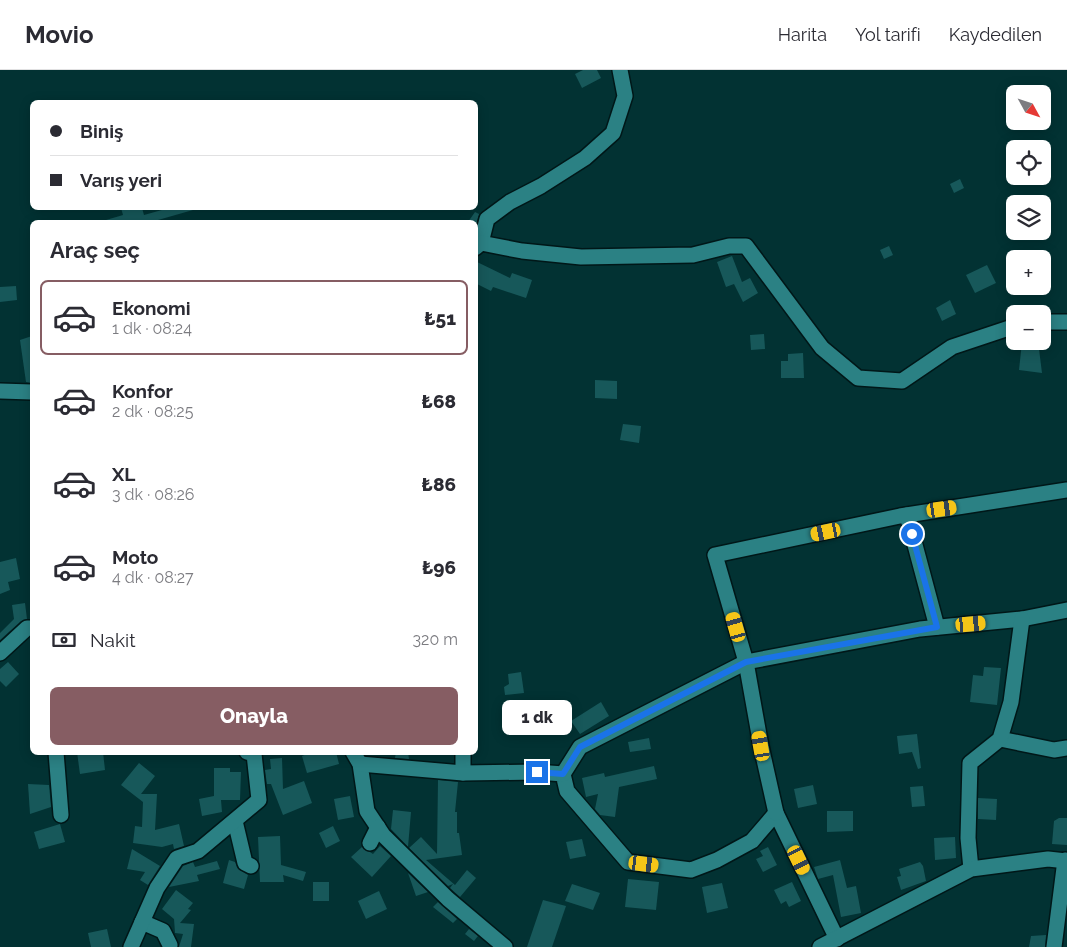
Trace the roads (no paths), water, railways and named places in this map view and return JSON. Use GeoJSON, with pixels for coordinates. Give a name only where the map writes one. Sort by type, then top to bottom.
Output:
{"type":"FeatureCollection","features":[{"type":"Feature","properties":{"kind":"street"},"geometry":{"type":"LineString","coordinates":[[620,70],[625,96],[613,133],[585,158],[541,186],[510,202],[487,219],[478,246],[581,257],[693,256],[729,246],[746,246],[822,348],[858,378],[902,381],[952,347],[1006,329]]}},
{"type":"Feature","properties":{"kind":"street"},"geometry":{"type":"LineString","coordinates":[[1051,322],[1067,322]]}},
{"type":"Feature","properties":{"kind":"street"},"geometry":{"type":"LineString","coordinates":[[0,391],[30,392]]}},
{"type":"Feature","properties":{"kind":"street"},"geometry":{"type":"LineString","coordinates":[[837,939],[776,813],[761,746],[746,662],[715,555],[907,515],[1067,490]]}},
{"type":"Feature","properties":{"kind":"street"},"geometry":{"type":"LineString","coordinates":[[907,515],[937,627]]}},
{"type":"Feature","properties":{"kind":"street"},"geometry":{"type":"LineString","coordinates":[[776,813],[752,841],[717,860],[692,870],[628,862],[567,791],[563,774],[580,747],[746,662],[937,627],[1022,620],[1067,610]]}},
{"type":"Feature","properties":{"kind":"street"},"geometry":{"type":"LineString","coordinates":[[971,869],[968,838],[970,763],[1000,738],[1011,702],[1022,620]]}},
{"type":"Feature","properties":{"kind":"street"},"geometry":{"type":"LineString","coordinates":[[0,653],[27,628],[30,628]]}},
{"type":"Feature","properties":{"kind":"street"},"geometry":{"type":"LineString","coordinates":[[1000,738],[1054,750],[1067,748]]}},
{"type":"Feature","properties":{"kind":"street"},"geometry":{"type":"LineString","coordinates":[[56,755],[61,815]]}},
{"type":"Feature","properties":{"kind":"street"},"geometry":{"type":"LineString","coordinates":[[131,947],[157,888],[177,858],[198,851],[258,800],[255,755]]}},
{"type":"Feature","properties":{"kind":"street"},"geometry":{"type":"LineString","coordinates":[[463,755],[463,773]]}},
{"type":"Feature","properties":{"kind":"street"},"geometry":{"type":"LineString","coordinates":[[505,947],[448,898],[383,835],[367,811],[356,758],[463,773],[537,772],[563,774]]}},
{"type":"Feature","properties":{"kind":"street"},"geometry":{"type":"LineString","coordinates":[[235,821],[245,863],[251,866]]}},
{"type":"Feature","properties":{"kind":"street"},"geometry":{"type":"LineString","coordinates":[[370,843],[378,827]]}},
{"type":"Feature","properties":{"kind":"street"},"geometry":{"type":"LineString","coordinates":[[820,947],[971,869],[1048,859],[1066,861],[1054,947]]}},
{"type":"Feature","properties":{"kind":"street"},"geometry":{"type":"LineString","coordinates":[[142,922],[162,931],[170,945]]}}]}
